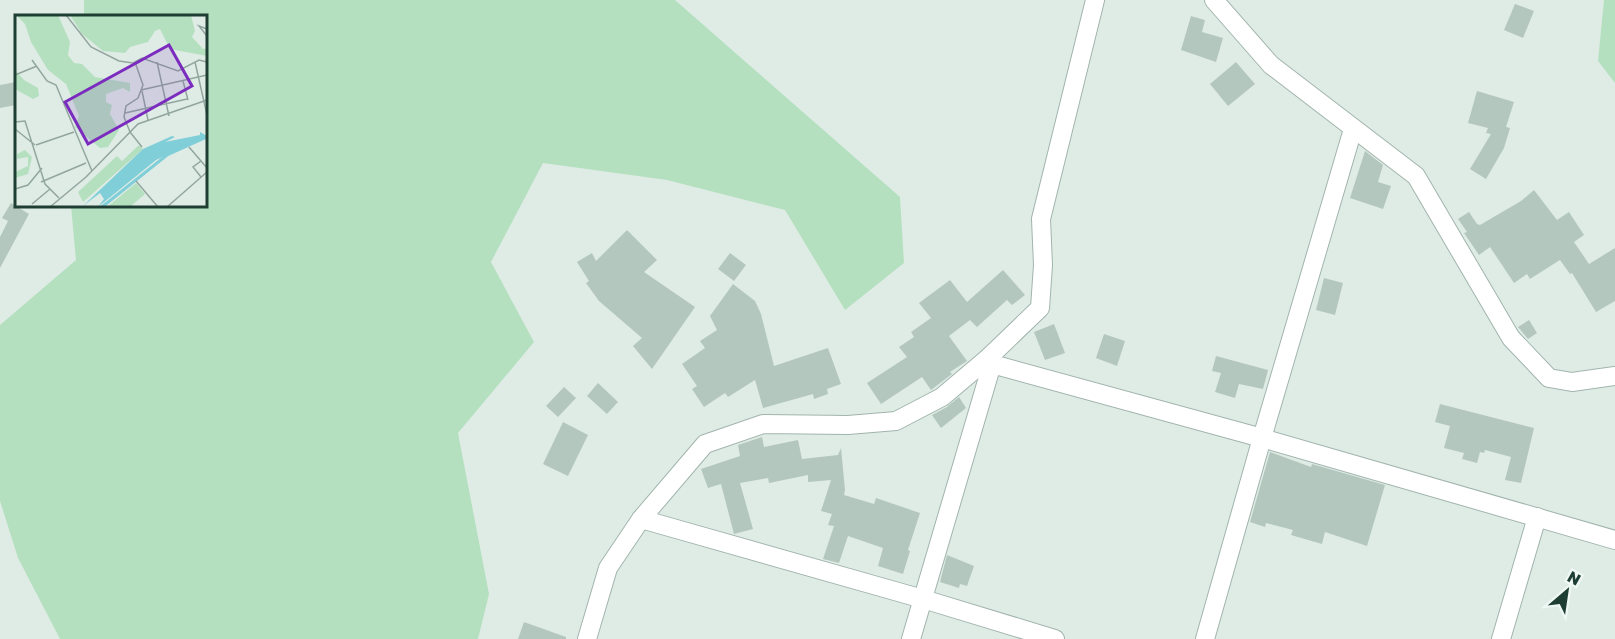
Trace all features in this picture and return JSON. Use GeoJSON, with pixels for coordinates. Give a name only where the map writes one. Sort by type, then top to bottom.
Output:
{"type":"FeatureCollection","features":[{"type":"Feature","properties":{"kind":"street"},"geometry":{"type":"LineString","coordinates":[[587,639],[608,568],[641,519],[705,444],[763,424],[848,425],[896,421],[942,397],[989,361],[1040,308],[1043,265],[1041,219],[1095,0]]}},
{"type":"Feature","properties":{"kind":"street"},"geometry":{"type":"LineString","coordinates":[[1214,0],[1271,65],[1416,176],[1511,338],[1549,378],[1572,382],[1615,376]]}},
{"type":"Feature","properties":{"kind":"street"},"geometry":{"type":"LineString","coordinates":[[1205,639],[1353,129]]}},
{"type":"Feature","properties":{"kind":"street"},"geometry":{"type":"LineString","coordinates":[[989,361],[1615,540]]}},
{"type":"Feature","properties":{"kind":"street"},"geometry":{"type":"LineString","coordinates":[[911,639],[989,361]]}},
{"type":"Feature","properties":{"kind":"street"},"geometry":{"type":"LineString","coordinates":[[1501,639],[1537,517]]}},
{"type":"Feature","properties":{"kind":"street"},"geometry":{"type":"LineString","coordinates":[[641,519],[1055,639]]}},
{"type":"Feature","properties":{"kind":"green space"},"geometry":{"type":"Polygon","coordinates":[[[84,0],[675,0],[900,197],[904,263],[845,310],[785,210],[667,180],[543,163],[491,262],[534,342],[458,433],[489,594],[478,639],[60,639],[18,558],[0,501],[0,325],[76,260],[71,207],[207,207],[207,15],[84,15],[84,0]]]}},
{"type":"Feature","properties":{"kind":"green space"},"geometry":{"type":"Polygon","coordinates":[[[1604,0],[1615,0],[1615,83],[1598,61],[1604,0]]]}},
{"type":"Feature","properties":{"kind":"building"},"geometry":{"type":"Polygon","coordinates":[[[1515,4],[1534,11],[1523,38],[1504,30],[1515,4]]]}},
{"type":"Feature","properties":{"kind":"building"},"geometry":{"type":"Polygon","coordinates":[[[1191,16],[1205,20],[1202,32],[1223,38],[1216,62],[1181,50],[1191,16]]]}},
{"type":"Feature","properties":{"kind":"building"},"geometry":{"type":"Polygon","coordinates":[[[1236,62],[1255,84],[1228,106],[1210,84],[1236,62]]]}},
{"type":"Feature","properties":{"kind":"building"},"geometry":{"type":"Polygon","coordinates":[[[15,82],[15,105],[0,108],[0,85],[15,82]]]}},
{"type":"Feature","properties":{"kind":"building"},"geometry":{"type":"Polygon","coordinates":[[[1477,91],[1514,102],[1506,127],[1510,128],[1504,148],[1486,179],[1470,169],[1491,134],[1486,133],[1488,128],[1468,123],[1477,91]]]}},
{"type":"Feature","properties":{"kind":"building"},"geometry":{"type":"Polygon","coordinates":[[[1365,151],[1383,165],[1378,182],[1391,186],[1383,209],[1350,198],[1365,151]]]}},
{"type":"Feature","properties":{"kind":"building"},"geometry":{"type":"Polygon","coordinates":[[[1534,190],[1557,220],[1569,212],[1584,235],[1574,242],[1589,264],[1615,248],[1615,301],[1596,312],[1572,273],[1570,274],[1560,260],[1530,279],[1527,274],[1514,283],[1490,247],[1479,255],[1464,233],[1467,232],[1458,219],[1469,212],[1480,225],[1521,201],[1534,190]]]}},
{"type":"Feature","properties":{"kind":"building"},"geometry":{"type":"Polygon","coordinates":[[[11,203],[29,214],[0,268],[0,237],[8,221],[2,218],[11,203]]]}},
{"type":"Feature","properties":{"kind":"building"},"geometry":{"type":"Polygon","coordinates":[[[627,230],[657,260],[644,272],[695,307],[652,369],[633,346],[642,338],[599,301],[586,283],[589,281],[577,262],[592,253],[596,261],[627,230]]]}},
{"type":"Feature","properties":{"kind":"building"},"geometry":{"type":"Polygon","coordinates":[[[730,253],[746,265],[734,281],[718,269],[730,253]]]}},
{"type":"Feature","properties":{"kind":"building"},"geometry":{"type":"Polygon","coordinates":[[[1003,270],[1025,295],[1012,305],[1007,300],[977,327],[970,320],[949,336],[967,361],[950,372],[952,374],[931,390],[922,377],[881,404],[867,383],[907,357],[899,347],[914,337],[911,332],[931,318],[919,303],[950,280],[967,302],[1003,270]]]}},
{"type":"Feature","properties":{"kind":"building"},"geometry":{"type":"Polygon","coordinates":[[[1324,278],[1343,283],[1335,315],[1316,310],[1324,278]]]}},
{"type":"Feature","properties":{"kind":"building"},"geometry":{"type":"Polygon","coordinates":[[[733,284],[755,301],[761,314],[774,366],[828,348],[841,384],[827,389],[828,394],[814,399],[813,394],[763,408],[755,380],[728,397],[725,393],[704,407],[692,389],[697,386],[682,364],[705,348],[700,341],[717,330],[710,316],[733,284]]]}},
{"type":"Feature","properties":{"kind":"building"},"geometry":{"type":"Polygon","coordinates":[[[1529,320],[1537,333],[1528,339],[1518,327],[1529,320]]]}},
{"type":"Feature","properties":{"kind":"building"},"geometry":{"type":"Polygon","coordinates":[[[1054,324],[1065,353],[1045,360],[1034,332],[1054,324]]]}},
{"type":"Feature","properties":{"kind":"building"},"geometry":{"type":"Polygon","coordinates":[[[1104,334],[1125,341],[1117,366],[1096,358],[1104,334]]]}},
{"type":"Feature","properties":{"kind":"building"},"geometry":{"type":"Polygon","coordinates":[[[1216,356],[1268,370],[1263,389],[1239,384],[1235,398],[1215,392],[1221,373],[1212,371],[1216,356]]]}},
{"type":"Feature","properties":{"kind":"building"},"geometry":{"type":"Polygon","coordinates":[[[598,383],[618,402],[607,414],[587,396],[598,383]]]}},
{"type":"Feature","properties":{"kind":"building"},"geometry":{"type":"Polygon","coordinates":[[[564,387],[576,398],[558,417],[546,406],[564,387]]]}},
{"type":"Feature","properties":{"kind":"building"},"geometry":{"type":"Polygon","coordinates":[[[959,397],[966,408],[941,428],[932,415],[959,397]]]}},
{"type":"Feature","properties":{"kind":"building"},"geometry":{"type":"Polygon","coordinates":[[[1440,404],[1534,428],[1521,483],[1505,480],[1511,457],[1485,450],[1484,453],[1480,452],[1477,463],[1462,459],[1464,453],[1444,448],[1450,426],[1435,422],[1440,404]]]}},
{"type":"Feature","properties":{"kind":"building"},"geometry":{"type":"Polygon","coordinates":[[[563,422],[588,435],[568,476],[543,464],[563,422]]]}},
{"type":"Feature","properties":{"kind":"building"},"geometry":{"type":"Polygon","coordinates":[[[762,437],[764,447],[798,440],[802,459],[838,455],[841,448],[844,495],[874,504],[876,498],[920,513],[903,574],[878,566],[883,548],[848,536],[839,563],[823,559],[834,526],[828,525],[832,514],[821,511],[831,480],[808,482],[808,475],[769,483],[768,478],[740,483],[753,529],[734,534],[721,484],[708,488],[701,469],[740,456],[738,445],[762,437]]]}},
{"type":"Feature","properties":{"kind":"building"},"geometry":{"type":"Polygon","coordinates":[[[1270,452],[1311,467],[1312,464],[1385,485],[1367,546],[1325,532],[1322,544],[1291,535],[1293,530],[1266,523],[1265,527],[1250,522],[1270,452]]]}},
{"type":"Feature","properties":{"kind":"building"},"geometry":{"type":"Polygon","coordinates":[[[947,555],[974,566],[967,586],[960,584],[959,588],[940,582],[947,555]]]}},
{"type":"Feature","properties":{"kind":"building"},"geometry":{"type":"Polygon","coordinates":[[[524,622],[566,637],[566,639],[518,639],[524,622]]]}}]}
